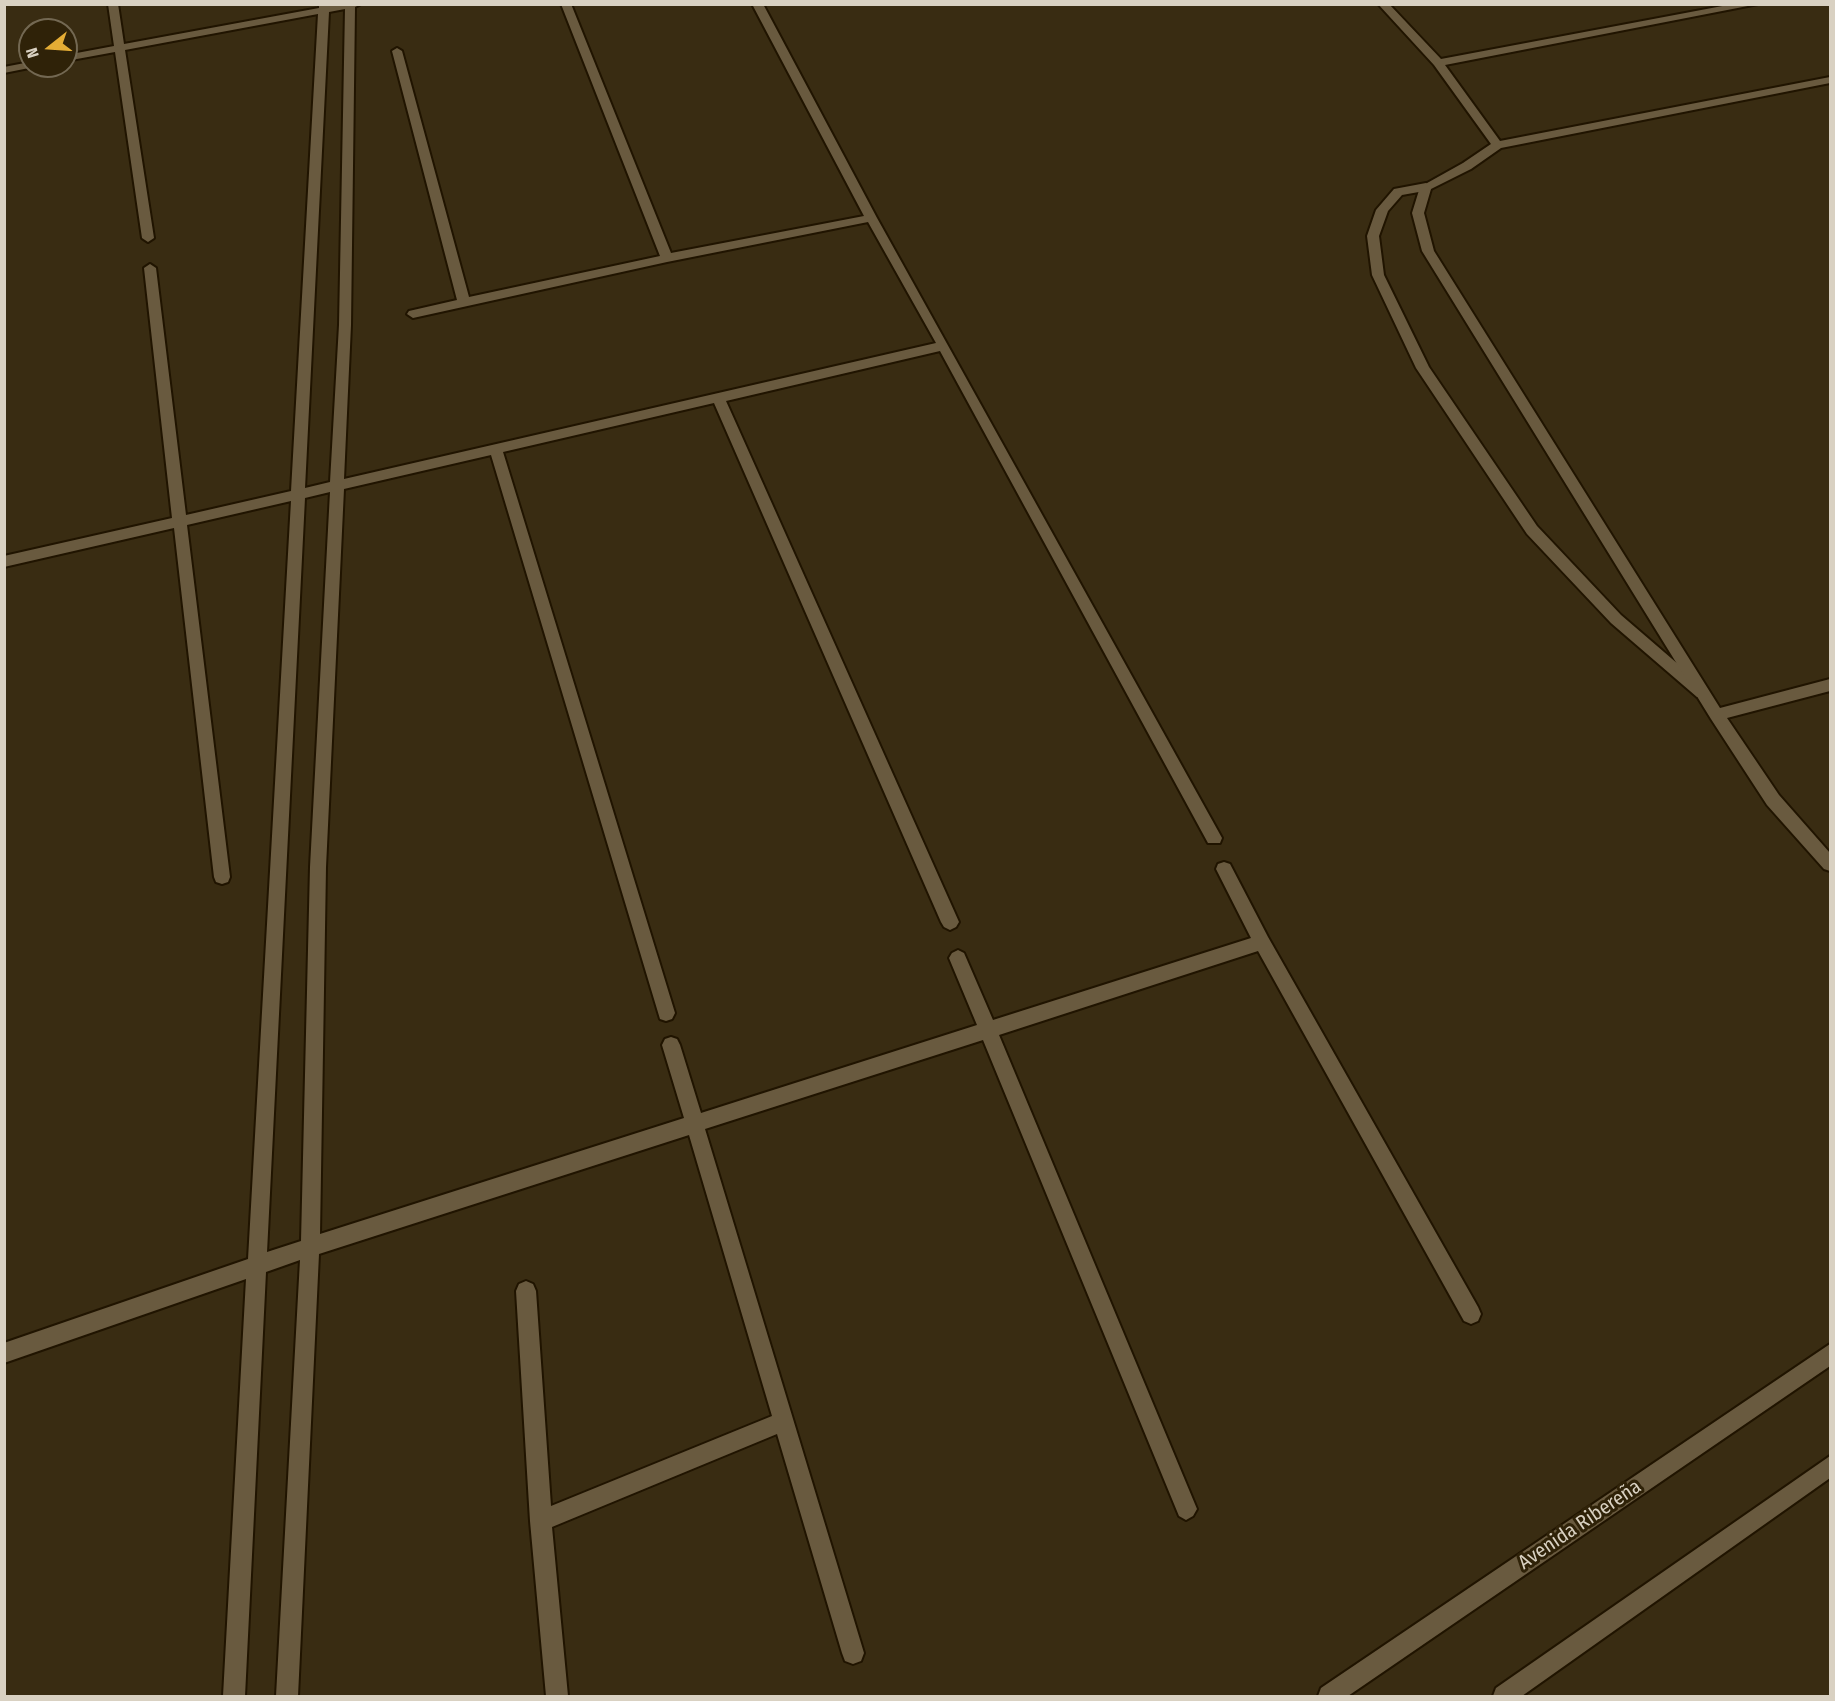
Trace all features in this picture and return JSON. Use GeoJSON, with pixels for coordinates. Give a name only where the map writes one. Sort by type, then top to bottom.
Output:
{"type":"FeatureCollection","features":[{"type":"Feature","properties":{"kind":"street"},"geometry":{"type":"LineString","coordinates":[[113,4],[148,238]]}},
{"type":"Feature","properties":{"kind":"street"},"geometry":{"type":"LineString","coordinates":[[566,4],[667,258]]}},
{"type":"Feature","properties":{"kind":"street"},"geometry":{"type":"LineString","coordinates":[[757,4],[871,218],[944,346],[1214,838]]}},
{"type":"Feature","properties":{"kind":"street"},"geometry":{"type":"LineString","coordinates":[[1383,4],[1438,63],[1497,145]]}},
{"type":"Feature","properties":{"kind":"street"},"geometry":{"type":"LineString","coordinates":[[1438,63],[1753,4]]}},
{"type":"Feature","properties":{"kind":"street"},"geometry":{"type":"LineString","coordinates":[[78,56],[323,7],[352,5],[345,325],[318,867],[310,1247],[287,1696]]}},
{"type":"Feature","properties":{"kind":"street"},"geometry":{"type":"LineString","coordinates":[[234,1696],[300,495],[323,7]]}},
{"type":"Feature","properties":{"kind":"street"},"geometry":{"type":"LineString","coordinates":[[397,51],[464,302]]}},
{"type":"Feature","properties":{"kind":"street"},"geometry":{"type":"LineString","coordinates":[[1702,693],[1616,619],[1532,530],[1423,368],[1378,275],[1372,236],[1382,210],[1398,192],[1426,187],[1467,166],[1497,145],[1830,80]]}},
{"type":"Feature","properties":{"kind":"street"},"geometry":{"type":"LineString","coordinates":[[1426,187],[1418,213],[1428,251],[1716,715],[1773,800],[1830,864]]}},
{"type":"Feature","properties":{"kind":"street"},"geometry":{"type":"LineString","coordinates":[[413,314],[667,258],[871,218]]}},
{"type":"Feature","properties":{"kind":"street"},"geometry":{"type":"LineString","coordinates":[[150,268],[182,521],[222,877]]}},
{"type":"Feature","properties":{"kind":"street"},"geometry":{"type":"LineString","coordinates":[[4,562],[944,346]]}},
{"type":"Feature","properties":{"kind":"street"},"geometry":{"type":"LineString","coordinates":[[718,397],[950,922]]}},
{"type":"Feature","properties":{"kind":"street"},"geometry":{"type":"LineString","coordinates":[[496,450],[666,1013]]}},
{"type":"Feature","properties":{"kind":"street"},"geometry":{"type":"LineString","coordinates":[[1716,715],[1830,685]]}},
{"type":"Feature","properties":{"kind":"street"},"geometry":{"type":"LineString","coordinates":[[1224,869],[1262,942],[1471,1314]]}},
{"type":"Feature","properties":{"kind":"street"},"geometry":{"type":"LineString","coordinates":[[4,1353],[257,1264],[1262,942]]}},
{"type":"Feature","properties":{"kind":"street"},"geometry":{"type":"LineString","coordinates":[[958,958],[1186,1509]]}},
{"type":"Feature","properties":{"kind":"street"},"geometry":{"type":"LineString","coordinates":[[671,1045],[693,1125],[853,1653]]}},
{"type":"Feature","properties":{"kind":"street"},"geometry":{"type":"LineString","coordinates":[[526,1291],[541,1521],[556,1696]]}},
{"type":"Feature","properties":{"kind":"street","name":"Avenida Ribereña"},"geometry":{"type":"LineString","coordinates":[[1329,1696],[1830,1354]]}},
{"type":"Feature","properties":{"kind":"street"},"geometry":{"type":"LineString","coordinates":[[541,1521],[784,1421]]}},
{"type":"Feature","properties":{"kind":"street"},"geometry":{"type":"LineString","coordinates":[[1504,1696],[1830,1466]]}}]}
